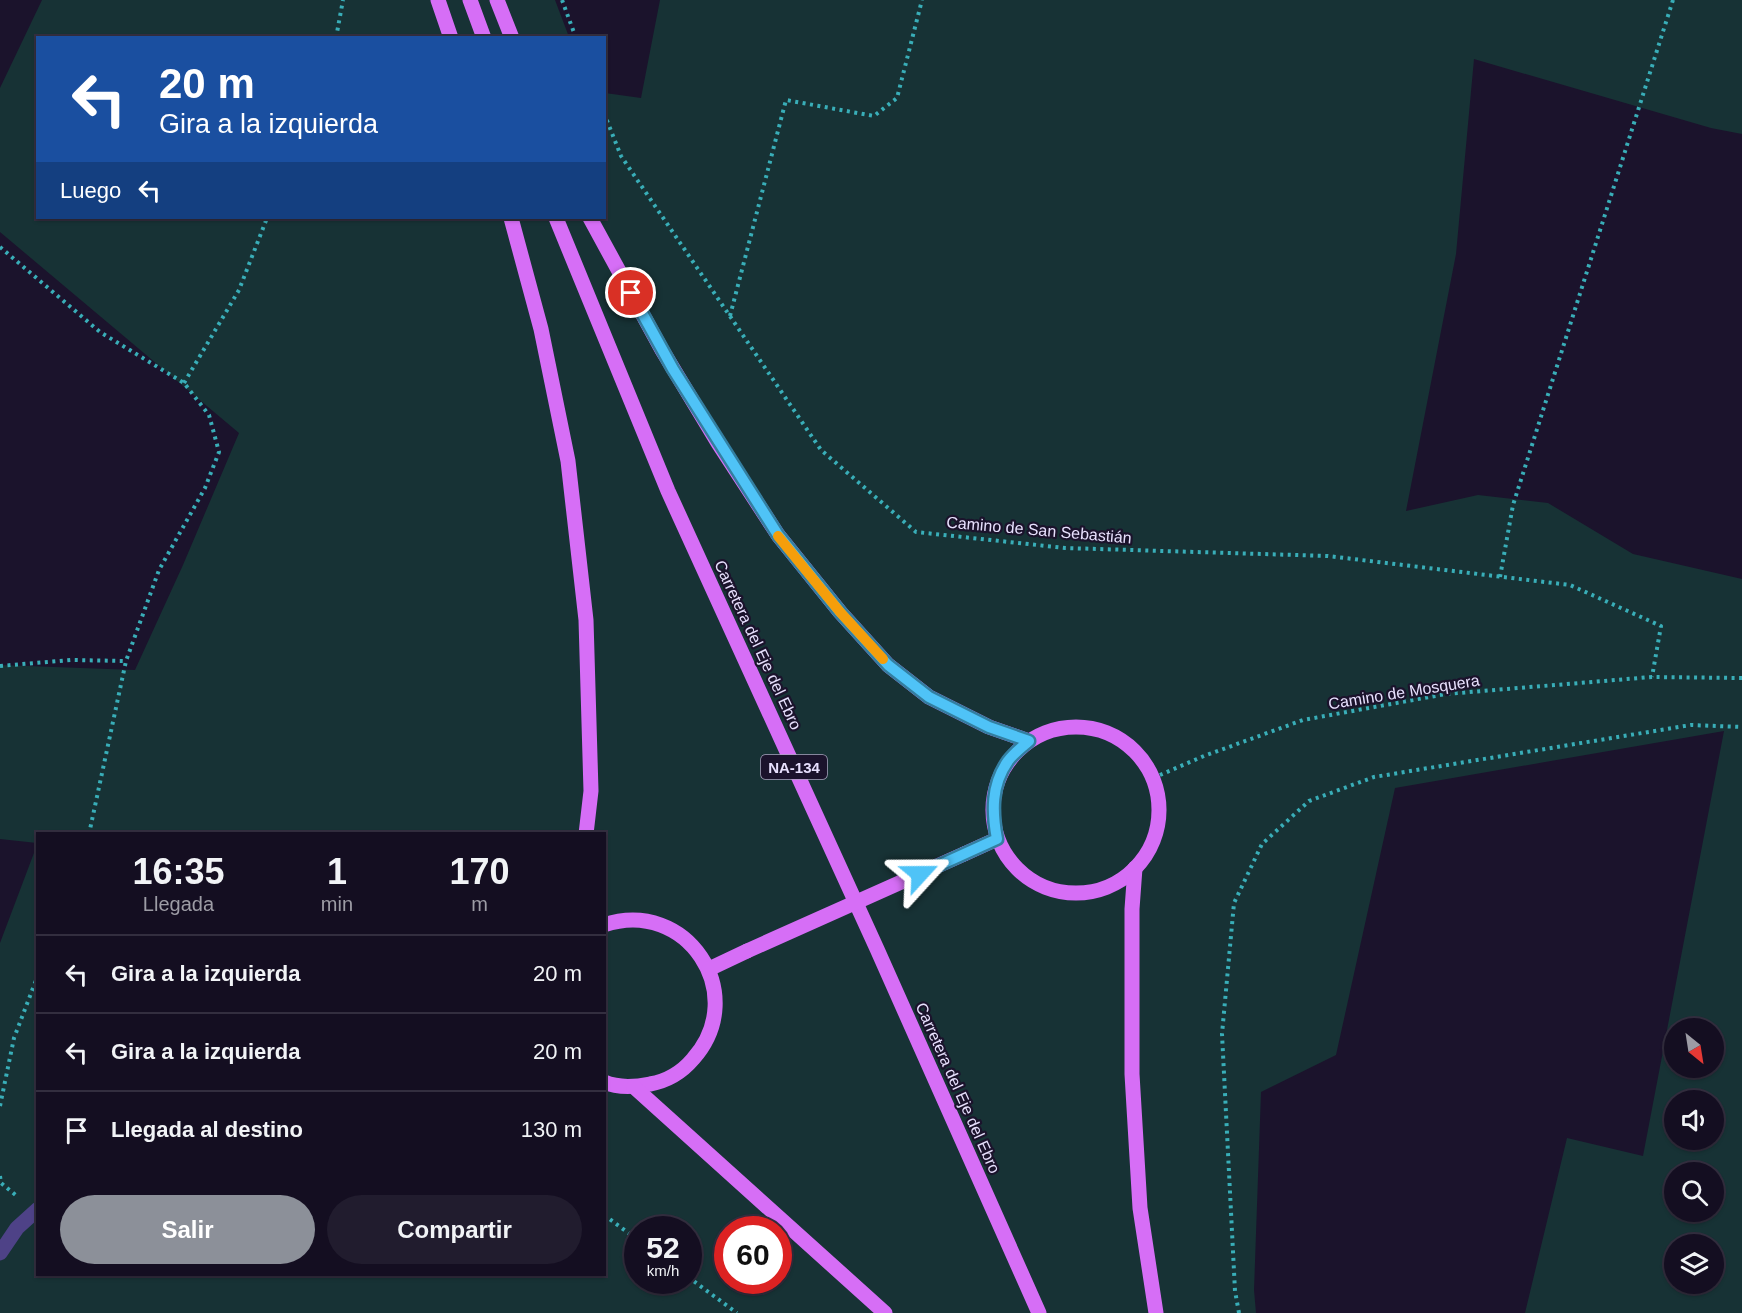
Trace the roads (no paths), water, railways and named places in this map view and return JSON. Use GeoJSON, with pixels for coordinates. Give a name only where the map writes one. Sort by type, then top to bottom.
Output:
{"type":"FeatureCollection","features":[{"type":"Feature","properties":{"kind":"main road"},"geometry":{"type":"LineString","coordinates":[[438,0],[450,36]]}},
{"type":"Feature","properties":{"kind":"main road"},"geometry":{"type":"LineString","coordinates":[[470,0],[483,36]]}},
{"type":"Feature","properties":{"kind":"main road"},"geometry":{"type":"LineString","coordinates":[[497,0],[511,36]]}},
{"type":"Feature","properties":{"kind":"main road"},"geometry":{"type":"LineString","coordinates":[[510,219],[541,329],[568,462],[586,620],[591,790],[586,832]]}},
{"type":"Feature","properties":{"kind":"main road","name":"Carretera del Eje del Ebro"},"geometry":{"type":"LineString","coordinates":[[556,219],[668,490],[877,949],[1039,1313]]}},
{"type":"Feature","properties":{"kind":"main road"},"geometry":{"type":"LineString","coordinates":[[591,219],[662,350],[718,443],[778,535],[840,612],[888,665],[929,697],[989,727],[1029,741]]}},
{"type":"Feature","properties":{"kind":"main road"},"geometry":{"type":"LineString","coordinates":[[1076,727],[1100,730],[1122,740],[1140,757],[1153,778],[1159,801],[1158,826],[1149,849],[1135,868],[1113,884],[1087,892],[1059,891],[1034,882],[1013,865],[997,839],[992,814],[996,786],[1008,760],[1029,741],[1052,730],[1076,727]]}},
{"type":"Feature","properties":{"kind":"main road"},"geometry":{"type":"LineString","coordinates":[[709,969],[997,839]]}},
{"type":"Feature","properties":{"kind":"main road"},"geometry":{"type":"LineString","coordinates":[[1135,868],[1132,909],[1132,1074],[1140,1208],[1156,1313]]}},
{"type":"Feature","properties":{"kind":"main road"},"geometry":{"type":"LineString","coordinates":[[606,924],[618,920],[646,920],[672,929],[693,946],[709,969],[716,995],[714,1022],[703,1048],[685,1068],[661,1082],[634,1087],[606,1082]]}},
{"type":"Feature","properties":{"kind":"main road"},"geometry":{"type":"LineString","coordinates":[[634,1087],[885,1313]]}},
{"type":"Feature","properties":{"kind":"lane"},"geometry":{"type":"LineString","coordinates":[[0,1253],[17,1228],[36,1211]]}}]}
